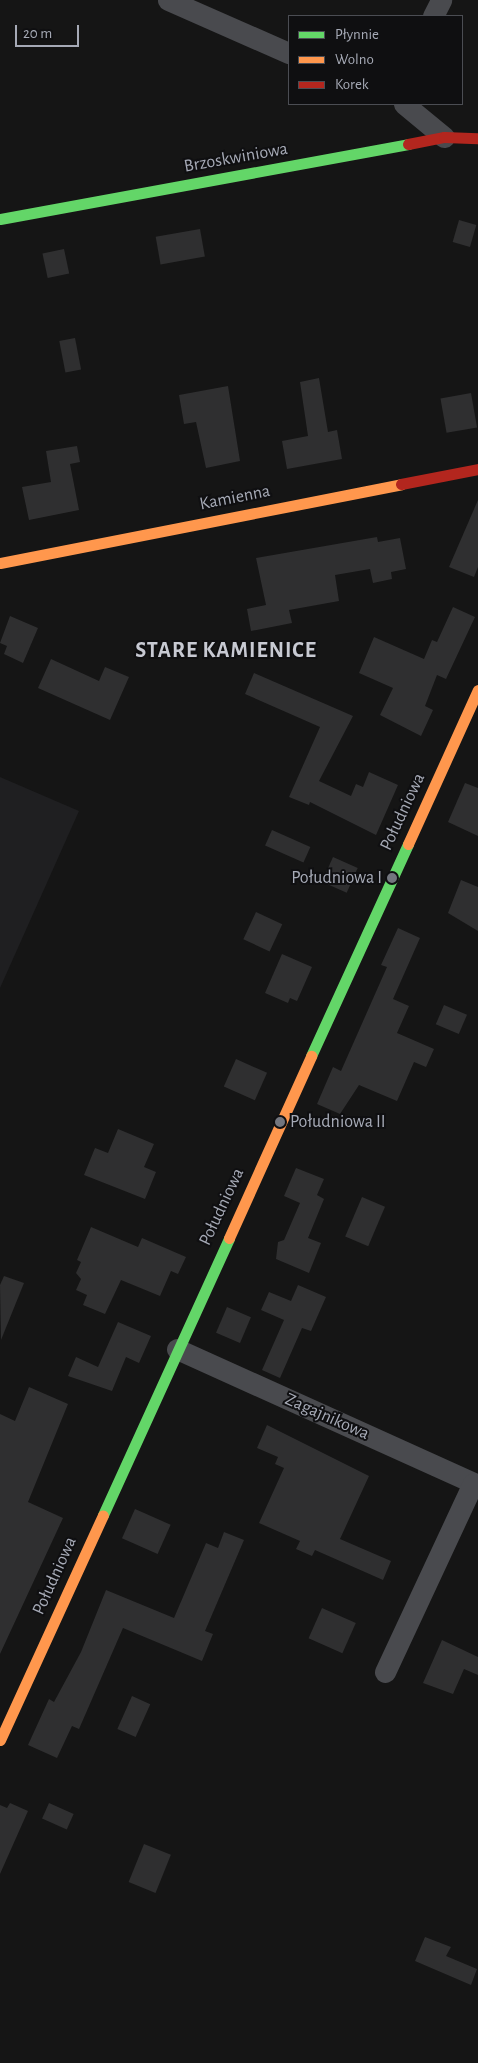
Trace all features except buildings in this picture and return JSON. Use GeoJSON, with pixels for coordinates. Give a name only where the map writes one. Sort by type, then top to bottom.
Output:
{"type":"FeatureCollection","features":[{"type":"Feature","properties":{"kind":"street"},"geometry":{"type":"LineString","coordinates":[[168,0],[288,54]]}},
{"type":"Feature","properties":{"kind":"street"},"geometry":{"type":"LineString","coordinates":[[434,15],[441,0]]}},
{"type":"Feature","properties":{"kind":"street"},"geometry":{"type":"LineString","coordinates":[[405,105],[444,138]]}},
{"type":"Feature","properties":{"kind":"street","name":"Brzoskwiniowa"},"geometry":{"type":"LineString","coordinates":[[0,220],[444,138],[478,138]]}},
{"type":"Feature","properties":{"kind":"street","name":"Kamienna"},"geometry":{"type":"LineString","coordinates":[[0,563],[478,469]]}},
{"type":"Feature","properties":{"kind":"street","name":"Południowa"},"geometry":{"type":"LineString","coordinates":[[0,1740],[478,690]]}},
{"type":"Feature","properties":{"kind":"street","name":"Zagajnikowa"},"geometry":{"type":"LineString","coordinates":[[177,1349],[476,1484]]}},
{"type":"Feature","properties":{"kind":"street"},"geometry":{"type":"LineString","coordinates":[[385,1672],[476,1484]]}},
{"type":"Feature","properties":{"kind":"shaded area"},"geometry":{"type":"Polygon","coordinates":[[[0,777],[79,811],[0,988],[0,777]]]}},
{"type":"Feature","properties":{"kind":"traffic: fast"},"geometry":{"type":"LineString","coordinates":[[0,219],[408,144]]}},
{"type":"Feature","properties":{"kind":"traffic: fast"},"geometry":{"type":"LineString","coordinates":[[311,1056],[408,844]]}},
{"type":"Feature","properties":{"kind":"traffic: fast"},"geometry":{"type":"LineString","coordinates":[[103,1515],[229,1238]]}},
{"type":"Feature","properties":{"kind":"traffic: slow"},"geometry":{"type":"LineString","coordinates":[[0,563],[401,484]]}},
{"type":"Feature","properties":{"kind":"traffic: slow"},"geometry":{"type":"LineString","coordinates":[[408,844],[478,690]]}},
{"type":"Feature","properties":{"kind":"traffic: slow"},"geometry":{"type":"LineString","coordinates":[[229,1238],[311,1056]]}},
{"type":"Feature","properties":{"kind":"traffic: slow"},"geometry":{"type":"LineString","coordinates":[[0,1740],[103,1515]]}},
{"type":"Feature","properties":{"kind":"traffic: jam"},"geometry":{"type":"LineString","coordinates":[[408,144],[444,137],[478,138]]}},
{"type":"Feature","properties":{"kind":"traffic: jam"},"geometry":{"type":"LineString","coordinates":[[401,484],[478,469]]}},
{"type":"Feature","properties":{"kind":"place","name":"Południowa I"},"geometry":{"type":"Point","coordinates":[392,878]}},
{"type":"Feature","properties":{"kind":"place","name":"Południowa II"},"geometry":{"type":"Point","coordinates":[280,1122]}},
{"type":"Feature","properties":{"kind":"district","name":"STARE KAMIENICE"},"geometry":{"type":"Point","coordinates":[226,651]}}]}
